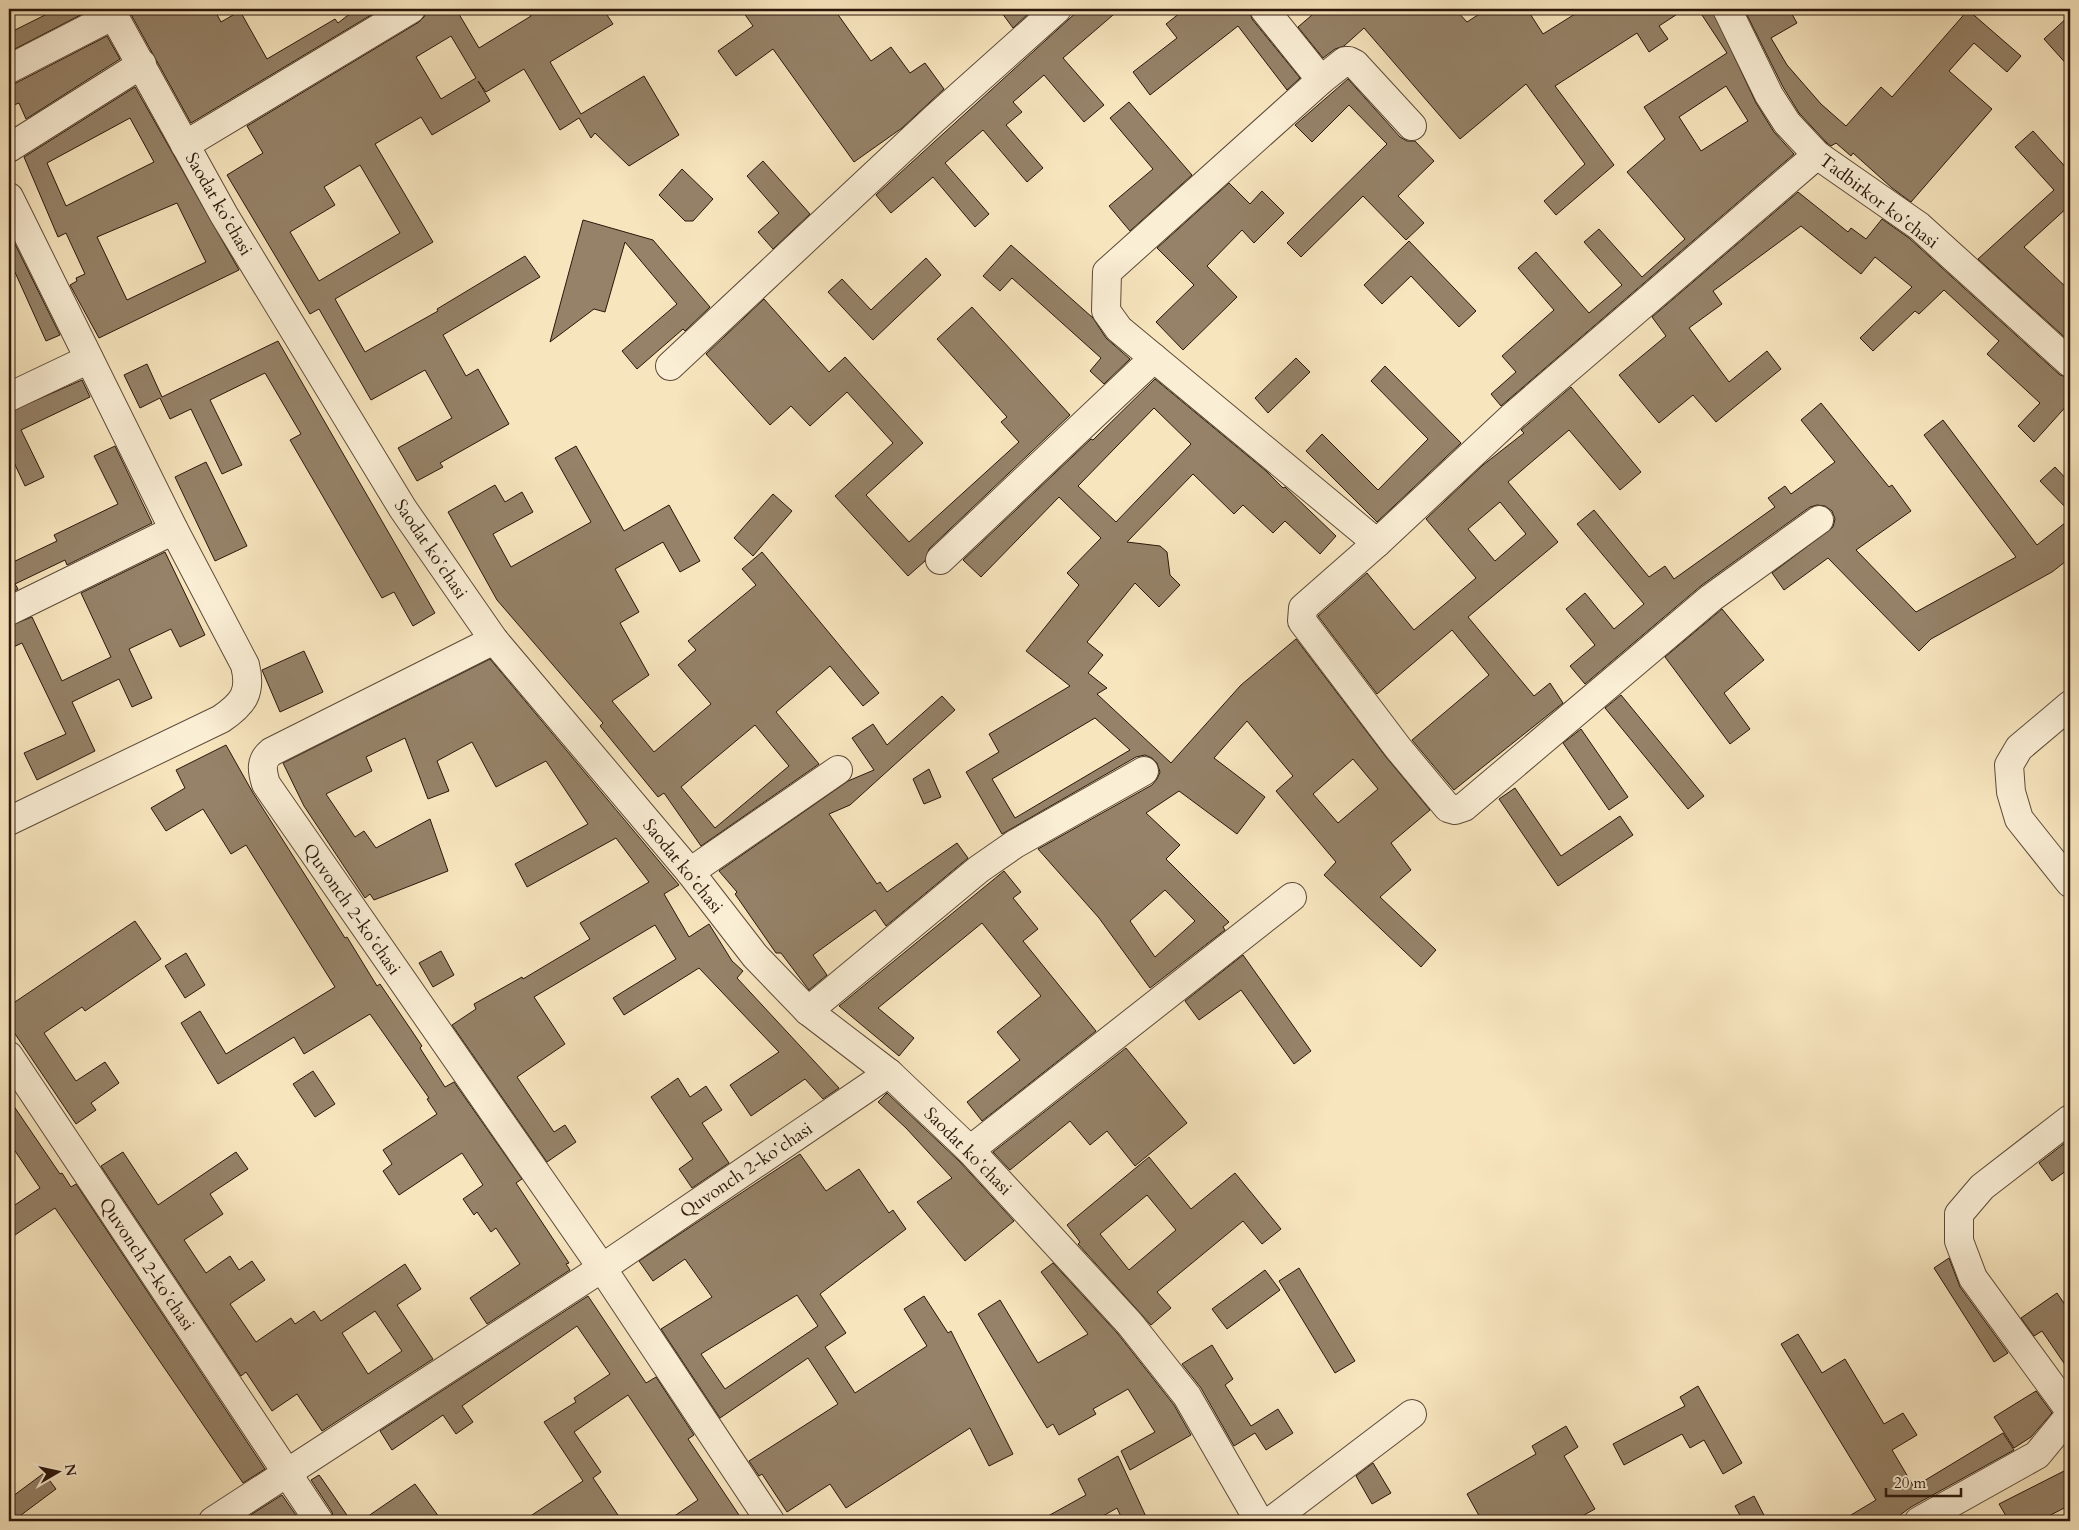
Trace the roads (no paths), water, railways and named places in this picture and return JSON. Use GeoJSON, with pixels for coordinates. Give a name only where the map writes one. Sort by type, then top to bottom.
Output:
{"type":"FeatureCollection","features":[{"type":"Feature","properties":{"kind":"street"},"geometry":{"type":"LineString","coordinates":[[185,145],[411,9]]}},
{"type":"Feature","properties":{"kind":"street"},"geometry":{"type":"LineString","coordinates":[[1264,9],[1321,80]]}},
{"type":"Feature","properties":{"kind":"street","name":"Tadbirkor koʻchasi"},"geometry":{"type":"LineString","coordinates":[[1727,9],[1769,95],[1787,123],[1817,155],[1919,226],[2070,363]]}},
{"type":"Feature","properties":{"kind":"street"},"geometry":{"type":"LineString","coordinates":[[670,366],[1050,11]]}},
{"type":"Feature","properties":{"kind":"street"},"geometry":{"type":"LineString","coordinates":[[9,69],[112,12]]}},
{"type":"Feature","properties":{"kind":"street","name":"Saodat koʻchasi"},"geometry":{"type":"LineString","coordinates":[[112,12],[224,215],[403,509],[494,640],[690,872],[755,956],[808,1011],[889,1073],[970,1150],[1130,1324],[1188,1396],[1259,1521]]}},
{"type":"Feature","properties":{"kind":"street"},"geometry":{"type":"LineString","coordinates":[[1377,543],[1119,330],[1106,311],[1107,272],[1321,80],[1345,61],[1349,61],[1412,126]]}},
{"type":"Feature","properties":{"kind":"street"},"geometry":{"type":"LineString","coordinates":[[9,148],[142,64]]}},
{"type":"Feature","properties":{"kind":"street"},"geometry":{"type":"LineString","coordinates":[[1817,155],[1513,416],[1377,543],[1303,608],[1302,621],[1398,748],[1448,808],[1455,810],[1464,807],[1712,598],[1819,520]]}},
{"type":"Feature","properties":{"kind":"street"},"geometry":{"type":"LineString","coordinates":[[9,197],[174,530],[245,665],[248,685],[245,698],[237,708],[221,719],[9,821]]}},
{"type":"Feature","properties":{"kind":"street"},"geometry":{"type":"LineString","coordinates":[[940,560],[1154,358]]}},
{"type":"Feature","properties":{"kind":"street"},"geometry":{"type":"LineString","coordinates":[[9,397],[89,359]]}},
{"type":"Feature","properties":{"kind":"street"},"geometry":{"type":"LineString","coordinates":[[9,611],[174,530]]}},
{"type":"Feature","properties":{"kind":"street","name":"Quvonch 2-koʻchasi"},"geometry":{"type":"LineString","coordinates":[[494,640],[271,752],[263,762],[263,775],[266,784],[602,1268],[770,1521]]}},
{"type":"Feature","properties":{"kind":"street"},"geometry":{"type":"LineString","coordinates":[[2070,705],[2019,748],[2009,765],[2011,792],[2019,819],[2070,883]]}},
{"type":"Feature","properties":{"kind":"street"},"geometry":{"type":"LineString","coordinates":[[690,872],[838,770]]}},
{"type":"Feature","properties":{"kind":"street"},"geometry":{"type":"LineString","coordinates":[[808,1011],[979,869],[1015,844],[1144,771]]}},
{"type":"Feature","properties":{"kind":"street"},"geometry":{"type":"LineString","coordinates":[[970,1150],[1292,897]]}},
{"type":"Feature","properties":{"kind":"street","name":"Quvonch 2-koʻchasi"},"geometry":{"type":"LineString","coordinates":[[9,1056],[284,1472],[319,1521]]}},
{"type":"Feature","properties":{"kind":"street","name":"Quvonch 2-koʻchasi"},"geometry":{"type":"LineString","coordinates":[[213,1521],[284,1472],[602,1268],[889,1073]]}},
{"type":"Feature","properties":{"kind":"street"},"geometry":{"type":"LineString","coordinates":[[1919,1521],[2037,1455],[2070,1413],[1972,1278],[1959,1240],[1959,1214],[1982,1187],[2070,1119]]}},
{"type":"Feature","properties":{"kind":"street"},"geometry":{"type":"LineString","coordinates":[[1271,1521],[1412,1414]]}}]}
